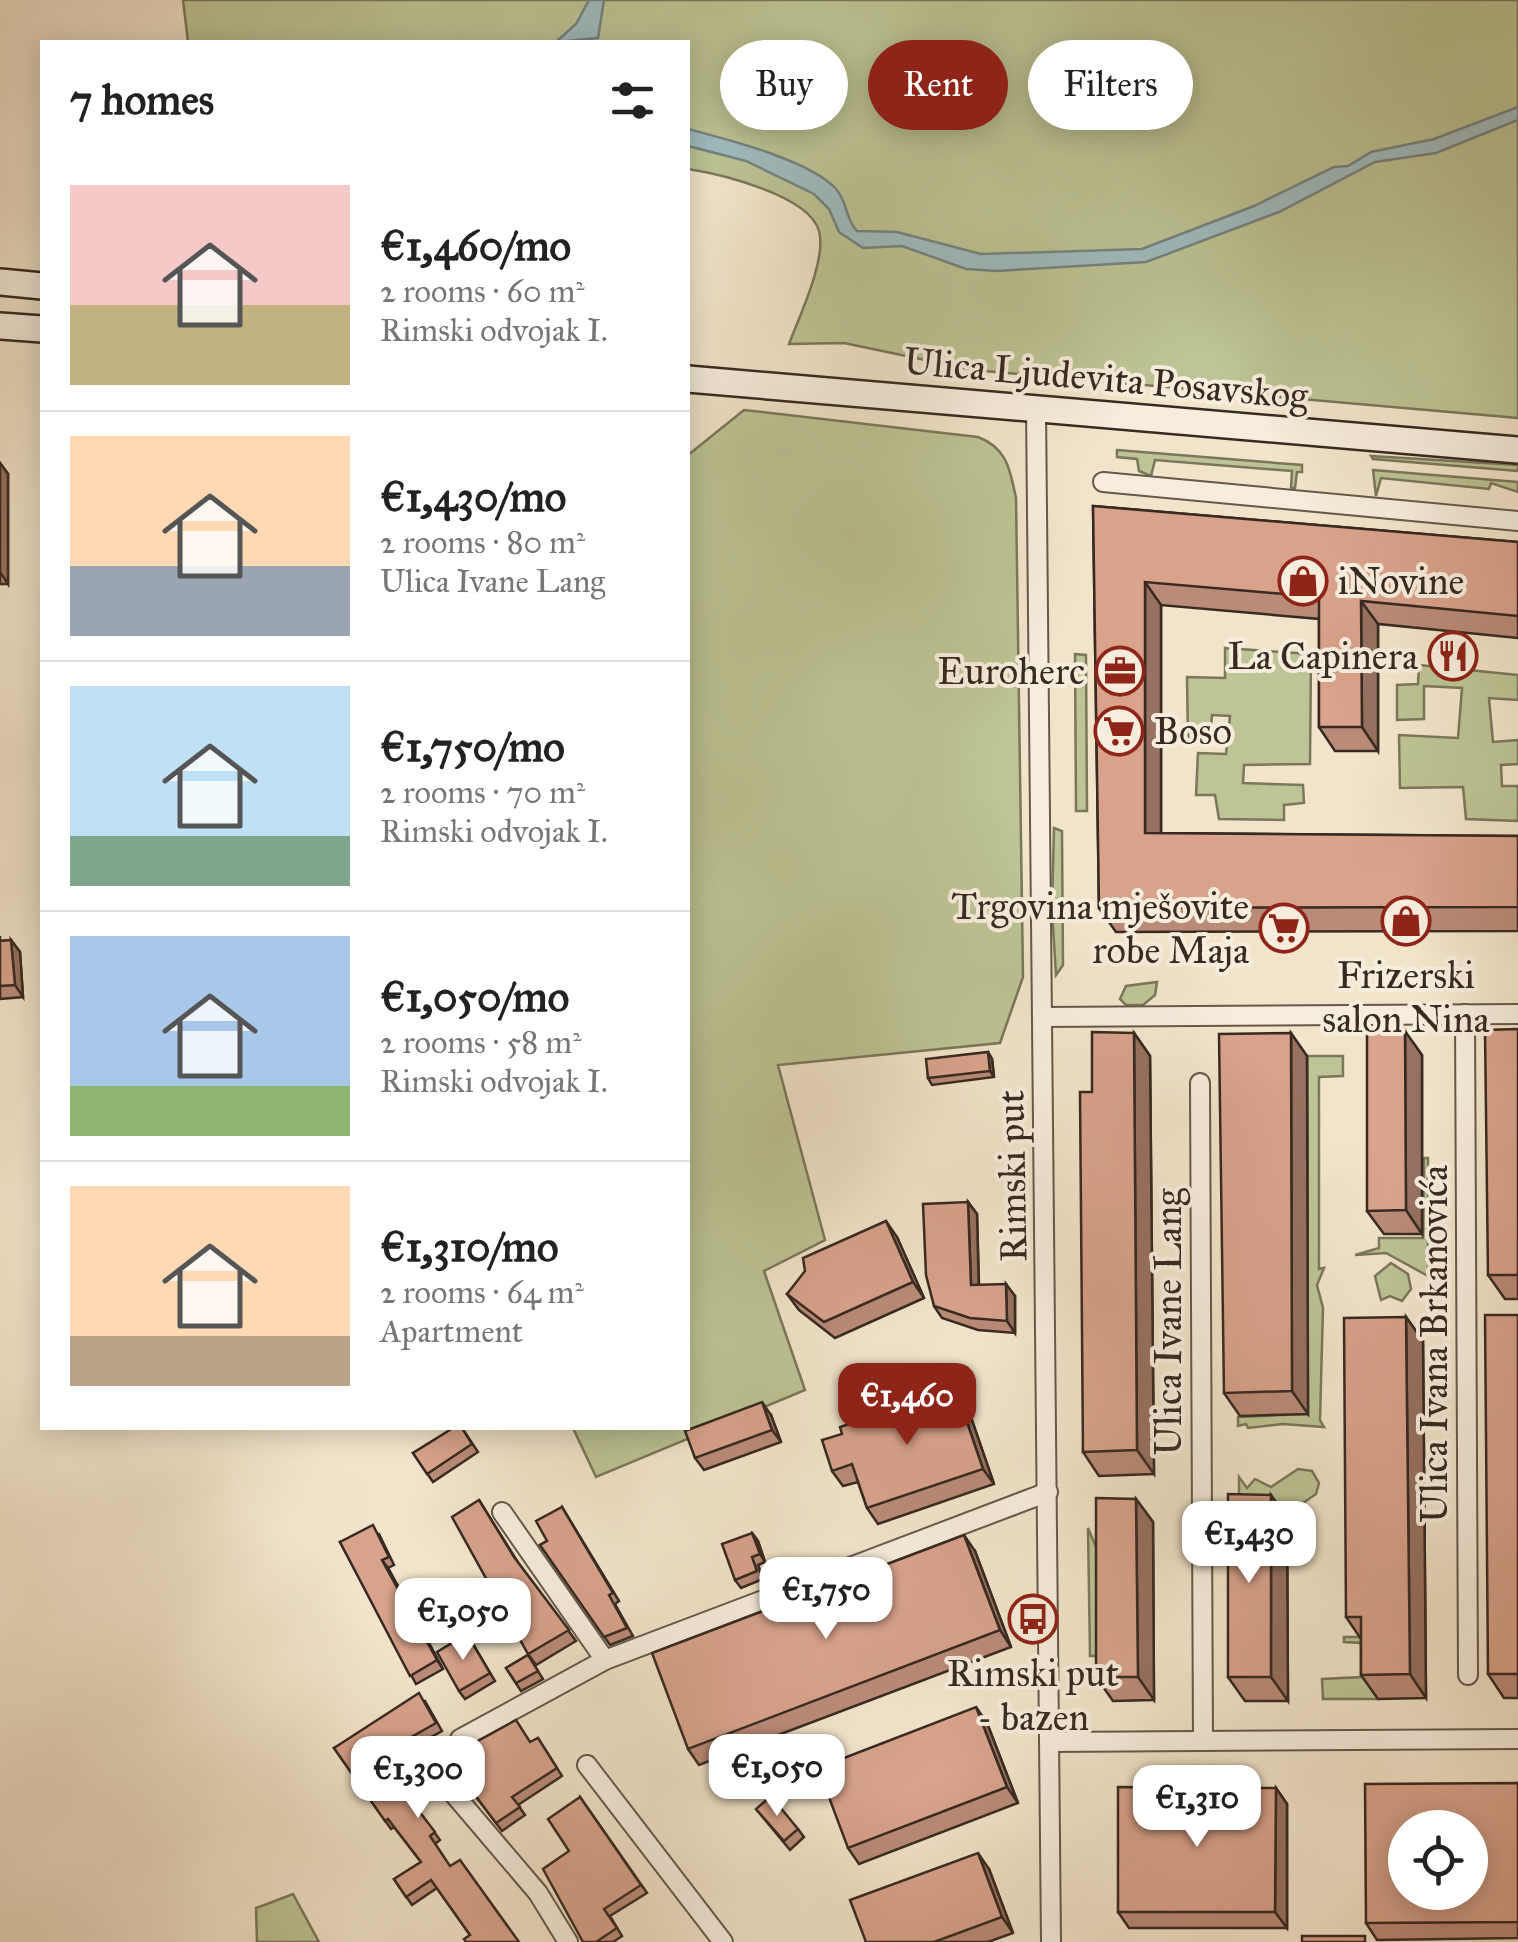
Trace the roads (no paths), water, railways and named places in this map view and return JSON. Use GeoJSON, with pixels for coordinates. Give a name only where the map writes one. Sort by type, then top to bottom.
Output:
{"type":"FeatureCollection","features":[{"type":"Feature","properties":{"kind":"main road"},"geometry":{"type":"LineString","coordinates":[[0,282],[40,286]]}},
{"type":"Feature","properties":{"kind":"main road"},"geometry":{"type":"LineString","coordinates":[[0,326],[40,329]]}},
{"type":"Feature","properties":{"kind":"main road","name":"Ulica Ljudevita Posavskog"},"geometry":{"type":"LineString","coordinates":[[690,379],[1518,450]]}},
{"type":"Feature","properties":{"kind":"street","name":"Rimski put"},"geometry":{"type":"LineString","coordinates":[[1036,409],[1051,1942]]}},
{"type":"Feature","properties":{"kind":"street"},"geometry":{"type":"LineString","coordinates":[[1102,482],[1518,521]]}},
{"type":"Feature","properties":{"kind":"street","name":"Ulica Ivana Brkanovića"},"geometry":{"type":"LineString","coordinates":[[1465,1014],[1468,1674]]}},
{"type":"Feature","properties":{"kind":"street"},"geometry":{"type":"LineString","coordinates":[[1042,1017],[1518,1014]]}},
{"type":"Feature","properties":{"kind":"street","name":"Ulica Ivane Lang"},"geometry":{"type":"LineString","coordinates":[[1200,1082],[1202,1741]]}},
{"type":"Feature","properties":{"kind":"street"},"geometry":{"type":"LineString","coordinates":[[460,1739],[605,1660],[1048,1492]]}},
{"type":"Feature","properties":{"kind":"street"},"geometry":{"type":"LineString","coordinates":[[502,1512],[605,1660]]}},
{"type":"Feature","properties":{"kind":"street"},"geometry":{"type":"LineString","coordinates":[[1051,1742],[1518,1739]]}},
{"type":"Feature","properties":{"kind":"street"},"geometry":{"type":"LineString","coordinates":[[402,1757],[447,1786],[538,1893],[568,1942]]}},
{"type":"Feature","properties":{"kind":"street"},"geometry":{"type":"LineString","coordinates":[[587,1765],[723,1942]]}},
{"type":"Feature","properties":{"kind":"water"},"geometry":{"type":"Polygon","coordinates":[[[589,0],[604,0],[598,38],[558,40],[576,24],[589,0]]]}},
{"type":"Feature","properties":{"kind":"water"},"geometry":{"type":"Polygon","coordinates":[[[1518,107],[1518,120],[1436,153],[1375,162],[1279,212],[1146,262],[997,271],[966,269],[902,246],[863,248],[839,232],[829,209],[814,194],[746,161],[690,147],[690,130],[766,152],[824,179],[843,199],[857,231],[897,232],[981,254],[1142,249],[1254,206],[1334,167],[1348,166],[1371,152],[1434,139],[1518,107]]]}},
{"type":"Feature","properties":{"kind":"place","name":"iNovine"},"geometry":{"type":"Point","coordinates":[1303,581]}},
{"type":"Feature","properties":{"kind":"place","name":"La Capinera"},"geometry":{"type":"Point","coordinates":[1453,656]}},
{"type":"Feature","properties":{"kind":"place","name":"Euroherc"},"geometry":{"type":"Point","coordinates":[1120,671]}},
{"type":"Feature","properties":{"kind":"place","name":"Boso"},"geometry":{"type":"Point","coordinates":[1119,731]}},
{"type":"Feature","properties":{"kind":"place","name":"Frizerski salon Nina"},"geometry":{"type":"Point","coordinates":[1406,921]}},
{"type":"Feature","properties":{"kind":"place","name":"Trgovina mješovite robe Maja"},"geometry":{"type":"Point","coordinates":[1284,928]}},
{"type":"Feature","properties":{"kind":"place","name":"Rimski put - bazen"},"geometry":{"type":"Point","coordinates":[1033,1619]}}]}
